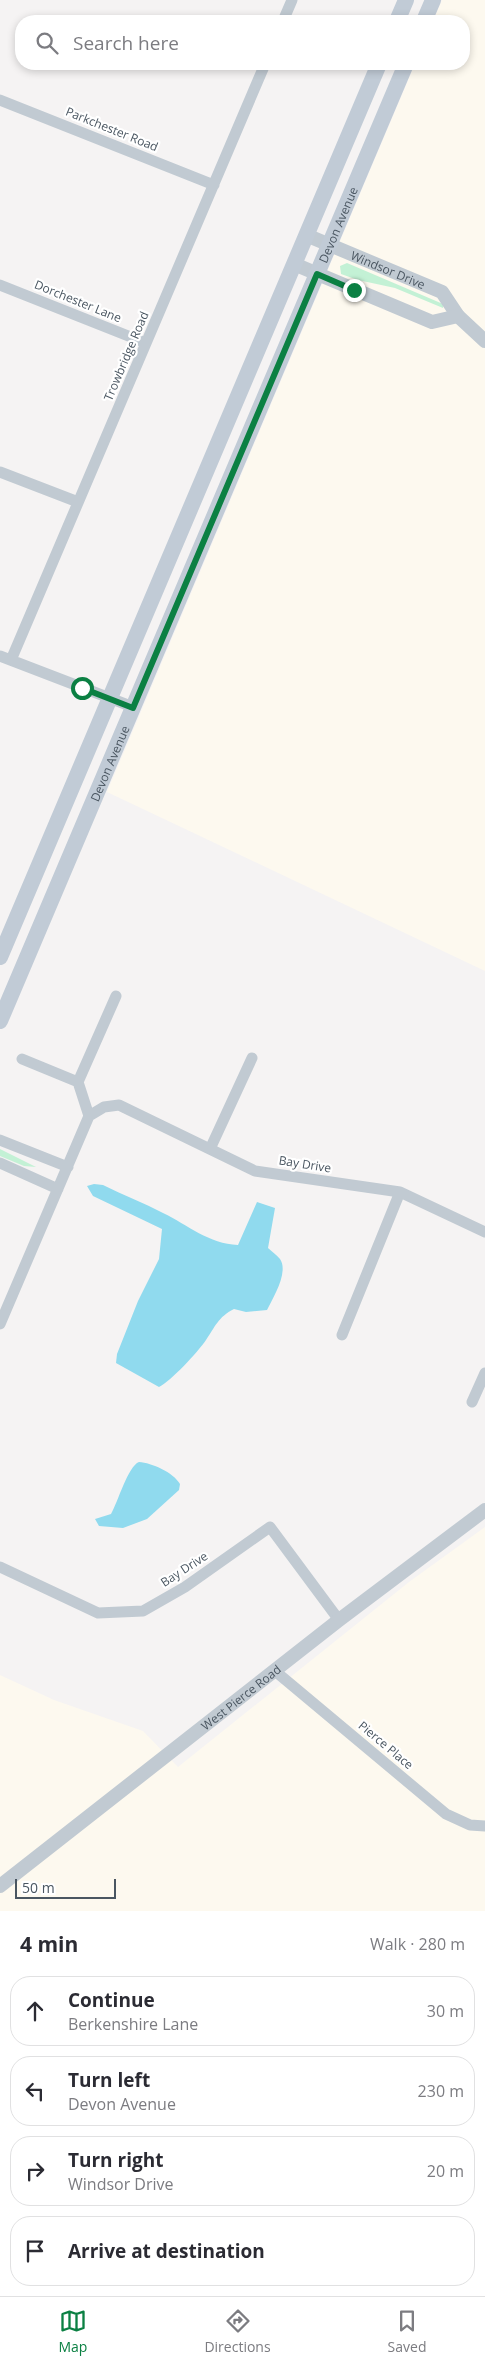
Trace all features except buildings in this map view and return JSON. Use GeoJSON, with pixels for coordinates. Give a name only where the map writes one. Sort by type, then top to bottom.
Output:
{"type":"FeatureCollection","features":[{"type":"Feature","properties":{"kind":"main road"},"geometry":{"type":"LineString","coordinates":[[400,15],[406,0]]}},
{"type":"Feature","properties":{"kind":"main road"},"geometry":{"type":"LineString","coordinates":[[427,15],[433,0]]}},
{"type":"Feature","properties":{"kind":"main road","name":"Devon Avenue"},"geometry":{"type":"LineString","coordinates":[[0,957],[376,70]]}},
{"type":"Feature","properties":{"kind":"main road","name":"Devon Avenue"},"geometry":{"type":"LineString","coordinates":[[0,1021],[403,70]]}},
{"type":"Feature","properties":{"kind":"street"},"geometry":{"type":"LineString","coordinates":[[286,15],[292,0]]}},
{"type":"Feature","properties":{"kind":"street","name":"Trowbridge Road"},"geometry":{"type":"LineString","coordinates":[[6,658],[78,502],[262,70]]}},
{"type":"Feature","properties":{"kind":"street","name":"Parkchester Road"},"geometry":{"type":"LineString","coordinates":[[0,100],[214,185]]}},
{"type":"Feature","properties":{"kind":"street","name":"Windsor Drive"},"geometry":{"type":"LineString","coordinates":[[306,235],[442,292],[458,316],[485,341]]}},
{"type":"Feature","properties":{"kind":"street"},"geometry":{"type":"LineString","coordinates":[[294,264],[432,322],[458,316]]}},
{"type":"Feature","properties":{"kind":"street","name":"Dorchester Lane"},"geometry":{"type":"LineString","coordinates":[[0,285],[146,343]]}},
{"type":"Feature","properties":{"kind":"street"},"geometry":{"type":"LineString","coordinates":[[0,472],[78,502]]}},
{"type":"Feature","properties":{"kind":"street"},"geometry":{"type":"LineString","coordinates":[[6,658],[133,708]]}},
{"type":"Feature","properties":{"kind":"street"},"geometry":{"type":"LineString","coordinates":[[0,1324],[90,1116],[78,1082],[116,996]]}},
{"type":"Feature","properties":{"kind":"street"},"geometry":{"type":"LineString","coordinates":[[210,1149],[252,1058]]}},
{"type":"Feature","properties":{"kind":"street"},"geometry":{"type":"LineString","coordinates":[[22,1059],[78,1082]]}},
{"type":"Feature","properties":{"kind":"street","name":"Bay Drive"},"geometry":{"type":"LineString","coordinates":[[90,1116],[104,1107],[119,1106],[255,1171],[400,1192],[485,1232]]}},
{"type":"Feature","properties":{"kind":"street"},"geometry":{"type":"LineString","coordinates":[[0,1140],[68,1167]]}},
{"type":"Feature","properties":{"kind":"street"},"geometry":{"type":"LineString","coordinates":[[0,1163],[58,1189]]}},
{"type":"Feature","properties":{"kind":"street"},"geometry":{"type":"LineString","coordinates":[[342,1335],[400,1192]]}},
{"type":"Feature","properties":{"kind":"street"},"geometry":{"type":"LineString","coordinates":[[472,1402],[485,1373]]}},
{"type":"Feature","properties":{"kind":"street","name":"West Pierce Road"},"geometry":{"type":"LineString","coordinates":[[0,1886],[339,1620],[485,1510]]}},
{"type":"Feature","properties":{"kind":"street","name":"Bay Drive"},"geometry":{"type":"LineString","coordinates":[[0,1567],[98,1613],[143,1611],[185,1587],[270,1527],[339,1620]]}},
{"type":"Feature","properties":{"kind":"street","name":"Pierce Place"},"geometry":{"type":"LineString","coordinates":[[275,1671],[446,1814],[470,1825],[485,1826]]}},
{"type":"Feature","properties":{"kind":"shaded area"},"geometry":{"type":"Polygon","coordinates":[[[442,0],[485,0],[485,971],[107,792],[412,70],[470,70],[470,15],[436,15],[442,0]]]}},
{"type":"Feature","properties":{"kind":"shaded area"},"geometry":{"type":"Polygon","coordinates":[[[485,1527],[485,1911],[0,1911],[0,1675],[54,1700],[143,1731],[178,1767],[409,1582],[485,1527]]]}},
{"type":"Feature","properties":{"kind":"green space"},"geometry":{"type":"Polygon","coordinates":[[[347,263],[443,304],[443,308],[395,288],[358,280],[341,274],[340,266],[347,263]]]}},
{"type":"Feature","properties":{"kind":"green space"},"geometry":{"type":"Polygon","coordinates":[[[0,1149],[36,1167],[24,1166],[0,1156],[0,1149]]]}},
{"type":"Feature","properties":{"kind":"water"},"geometry":{"type":"Polygon","coordinates":[[[94,1184],[103,1185],[156,1209],[208,1238],[227,1244],[238,1245],[257,1202],[275,1208],[268,1248],[280,1259],[283,1271],[279,1285],[267,1310],[246,1312],[234,1309],[224,1315],[191,1359],[159,1387],[116,1363],[117,1354],[138,1301],[159,1259],[162,1229],[93,1196],[87,1186],[94,1184]]]}},
{"type":"Feature","properties":{"kind":"water"},"geometry":{"type":"Polygon","coordinates":[[[139,1462],[156,1466],[167,1472],[180,1484],[179,1490],[147,1519],[123,1528],[99,1526],[95,1519],[111,1514],[127,1477],[139,1462]]]}},
{"type":"Feature","properties":{"kind":"route"},"geometry":{"type":"LineString","coordinates":[[82,688],[133,708],[317,274],[354,290]]}}]}
